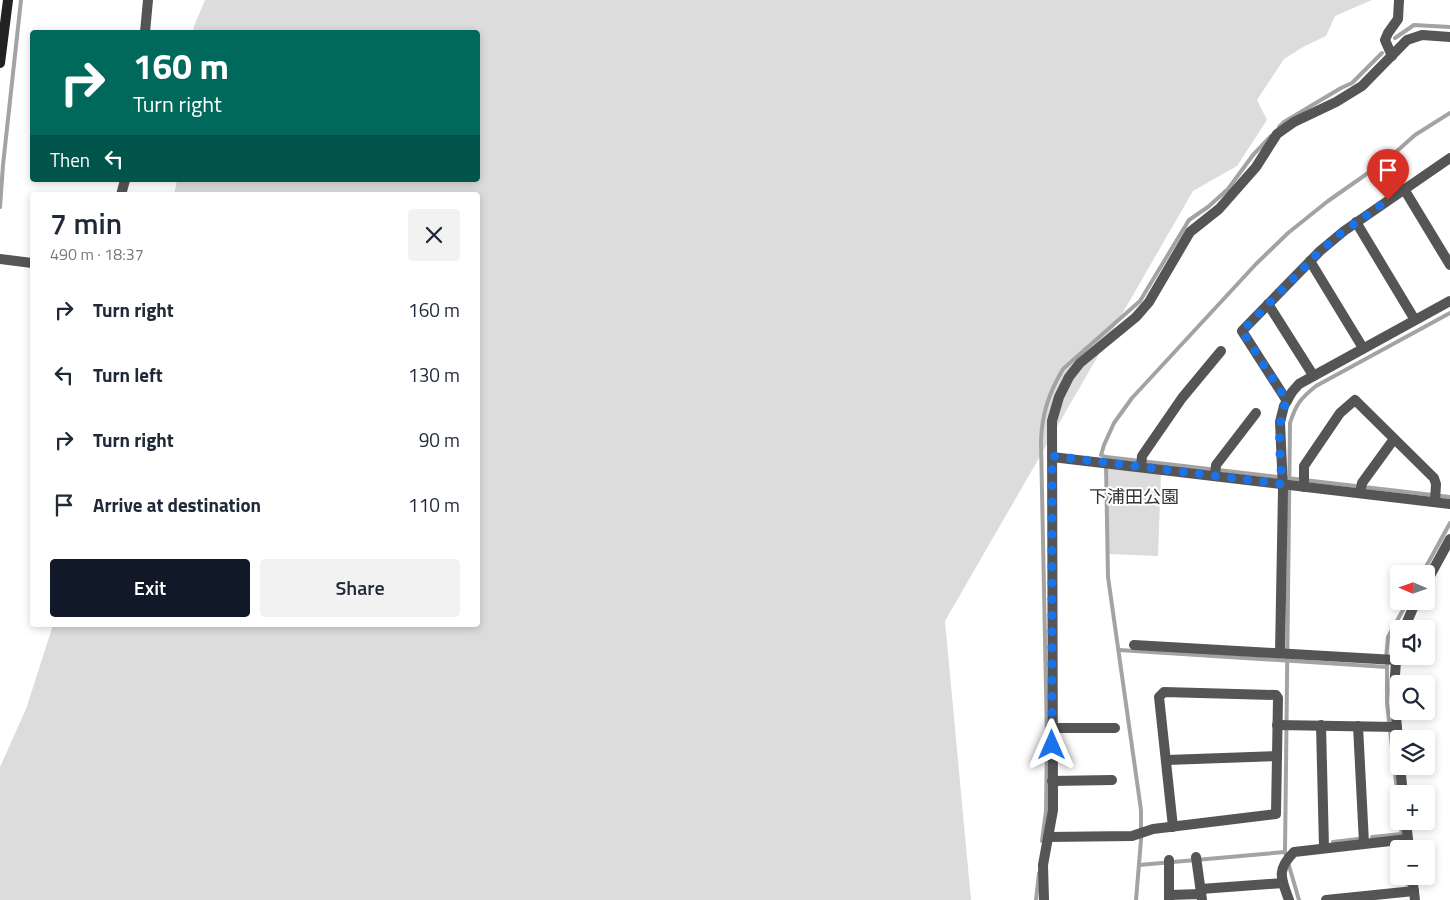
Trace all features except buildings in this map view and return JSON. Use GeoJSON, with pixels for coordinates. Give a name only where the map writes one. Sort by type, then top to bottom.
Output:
{"type":"FeatureCollection","features":[{"type":"Feature","properties":{"kind":"main road"},"geometry":{"type":"LineString","coordinates":[[0,63],[8,0]]}},
{"type":"Feature","properties":{"kind":"street"},"geometry":{"type":"LineString","coordinates":[[145,30],[148,0]]}},
{"type":"Feature","properties":{"kind":"street"},"geometry":{"type":"LineString","coordinates":[[1392,56],[1385,40],[1398,19],[1399,0]]}},
{"type":"Feature","properties":{"kind":"street"},"geometry":{"type":"LineString","coordinates":[[1044,900],[1043,865],[1053,810],[1052,421],[1059,397],[1080,363],[1136,317],[1149,302],[1190,232],[1219,209],[1250,174],[1277,134],[1294,122],[1336,102],[1362,86],[1407,40],[1422,35],[1450,37]]}},
{"type":"Feature","properties":{"kind":"street"},"geometry":{"type":"LineString","coordinates":[[1287,401],[1242,331],[1310,261],[1338,236],[1450,158]]}},
{"type":"Feature","properties":{"kind":"street"},"geometry":{"type":"LineString","coordinates":[[1404,190],[1450,265]]}},
{"type":"Feature","properties":{"kind":"street"},"geometry":{"type":"LineString","coordinates":[[1356,222],[1414,320]]}},
{"type":"Feature","properties":{"kind":"street"},"geometry":{"type":"LineString","coordinates":[[0,260],[30,263]]}},
{"type":"Feature","properties":{"kind":"street"},"geometry":{"type":"LineString","coordinates":[[1310,261],[1364,348]]}},
{"type":"Feature","properties":{"kind":"street"},"geometry":{"type":"LineString","coordinates":[[1285,653],[1292,482],[1280,422],[1284,406],[1299,384],[1313,375],[1450,301]]}},
{"type":"Feature","properties":{"kind":"street"},"geometry":{"type":"LineString","coordinates":[[1268,304],[1313,375]]}},
{"type":"Feature","properties":{"kind":"street"},"geometry":{"type":"LineString","coordinates":[[1141,464],[1182,398],[1221,351]]}},
{"type":"Feature","properties":{"kind":"street"},"geometry":{"type":"LineString","coordinates":[[1292,482],[1340,413],[1355,400],[1434,478],[1436,484],[1435,498]]}},
{"type":"Feature","properties":{"kind":"street"},"geometry":{"type":"LineString","coordinates":[[1216,472],[1256,413]]}},
{"type":"Feature","properties":{"kind":"street"},"geometry":{"type":"LineString","coordinates":[[1361,489],[1394,439]]}},
{"type":"Feature","properties":{"kind":"street"},"geometry":{"type":"LineString","coordinates":[[1052,456],[1106,463],[1141,464],[1216,472],[1361,489],[1435,498],[1450,504]]}},
{"type":"Feature","properties":{"kind":"street"},"geometry":{"type":"LineString","coordinates":[[1435,566],[1450,539]]}},
{"type":"Feature","properties":{"kind":"street"},"geometry":{"type":"LineString","coordinates":[[1134,645],[1389,660],[1394,694],[1393,730]]}},
{"type":"Feature","properties":{"kind":"street"},"geometry":{"type":"LineString","coordinates":[[1048,837],[1132,836],[1148,830],[1173,827],[1276,814],[1277,756],[1283,725],[1276,695],[1164,692],[1159,697],[1173,827]]}},
{"type":"Feature","properties":{"kind":"street"},"geometry":{"type":"LineString","coordinates":[[1283,725],[1392,727]]}},
{"type":"Feature","properties":{"kind":"street"},"geometry":{"type":"LineString","coordinates":[[1321,725],[1324,848]]}},
{"type":"Feature","properties":{"kind":"street"},"geometry":{"type":"LineString","coordinates":[[1358,726],[1364,843]]}},
{"type":"Feature","properties":{"kind":"street"},"geometry":{"type":"LineString","coordinates":[[1052,728],[1116,728]]}},
{"type":"Feature","properties":{"kind":"street"},"geometry":{"type":"LineString","coordinates":[[1167,760],[1277,756]]}},
{"type":"Feature","properties":{"kind":"street"},"geometry":{"type":"LineString","coordinates":[[1052,781],[1112,780]]}},
{"type":"Feature","properties":{"kind":"street"},"geometry":{"type":"LineString","coordinates":[[1289,900],[1283,883],[1282,868],[1294,852],[1364,843],[1390,844]]}},
{"type":"Feature","properties":{"kind":"street"},"geometry":{"type":"LineString","coordinates":[[1197,859],[1200,894]]}},
{"type":"Feature","properties":{"kind":"street"},"geometry":{"type":"LineString","coordinates":[[1169,862],[1169,898],[1283,883]]}},
{"type":"Feature","properties":{"kind":"street"},"geometry":{"type":"LineString","coordinates":[[1326,900],[1414,896]]}},
{"type":"Feature","properties":{"kind":"green space"},"geometry":{"type":"Polygon","coordinates":[[[205,0],[1372,0],[1335,16],[1326,36],[1284,59],[1257,100],[1267,120],[1237,166],[1193,191],[945,621],[971,900],[0,900],[0,767],[26,709],[52,627],[480,627],[480,192],[175,192],[177,182],[480,182],[480,30],[193,30],[205,0]]]}},
{"type":"Feature","properties":{"kind":"green space","name":"下浦田公園"},"geometry":{"type":"Polygon","coordinates":[[[1108,467],[1161,474],[1158,556],[1109,554],[1108,467]]]}},
{"type":"Feature","properties":{"kind":"waterway"},"geometry":{"type":"LineString","coordinates":[[0,207],[21,0]]}},
{"type":"Feature","properties":{"kind":"waterway"},"geometry":{"type":"LineString","coordinates":[[1395,38],[1414,25],[1450,27]]}},
{"type":"Feature","properties":{"kind":"waterway"},"geometry":{"type":"LineString","coordinates":[[1279,127],[1284,122],[1352,83],[1382,53]]}},
{"type":"Feature","properties":{"kind":"waterway"},"geometry":{"type":"LineString","coordinates":[[1450,113],[1415,135],[1388,159],[1328,201],[1288,233],[1256,264],[1132,398],[1114,423],[1101,455],[1450,497]]}},
{"type":"Feature","properties":{"kind":"waterway"},"geometry":{"type":"LineString","coordinates":[[1042,841],[1046,811],[1047,739],[1041,441],[1047,403],[1063,369],[1140,301],[1189,220],[1208,207],[1228,189],[1253,155],[1271,136]]}},
{"type":"Feature","properties":{"kind":"waterway"},"geometry":{"type":"LineString","coordinates":[[1299,900],[1285,852],[1290,423],[1294,411],[1300,402],[1316,386],[1450,313]]}},
{"type":"Feature","properties":{"kind":"waterway"},"geometry":{"type":"LineString","coordinates":[[1106,464],[1108,577],[1141,810],[1141,840],[1136,900]]}},
{"type":"Feature","properties":{"kind":"waterway"},"geometry":{"type":"LineString","coordinates":[[1427,565],[1450,523]]}},
{"type":"Feature","properties":{"kind":"waterway"},"geometry":{"type":"LineString","coordinates":[[1386,659],[1388,637],[1403,610]]}},
{"type":"Feature","properties":{"kind":"waterway"},"geometry":{"type":"LineString","coordinates":[[1119,650],[1387,667]]}},
{"type":"Feature","properties":{"kind":"waterway"},"geometry":{"type":"LineString","coordinates":[[1387,666],[1387,703],[1396,785]]}},
{"type":"Feature","properties":{"kind":"waterway"},"geometry":{"type":"LineString","coordinates":[[1401,830],[1402,836]]}},
{"type":"Feature","properties":{"kind":"waterway"},"geometry":{"type":"LineString","coordinates":[[1372,837],[1402,834]]}},
{"type":"Feature","properties":{"kind":"waterway"},"geometry":{"type":"LineString","coordinates":[[1333,842],[1358,839]]}},
{"type":"Feature","properties":{"kind":"waterway"},"geometry":{"type":"LineString","coordinates":[[1139,865],[1285,852]]}},
{"type":"Feature","properties":{"kind":"waterway"},"geometry":{"type":"LineString","coordinates":[[1036,900],[1039,873]]}},
{"type":"Feature","properties":{"kind":"route"},"geometry":{"type":"LineString","coordinates":[[1052,745],[1052,456],[1282,484],[1280,422],[1287,401],[1242,331],[1320,251],[1344,231],[1388,200]]}}]}
